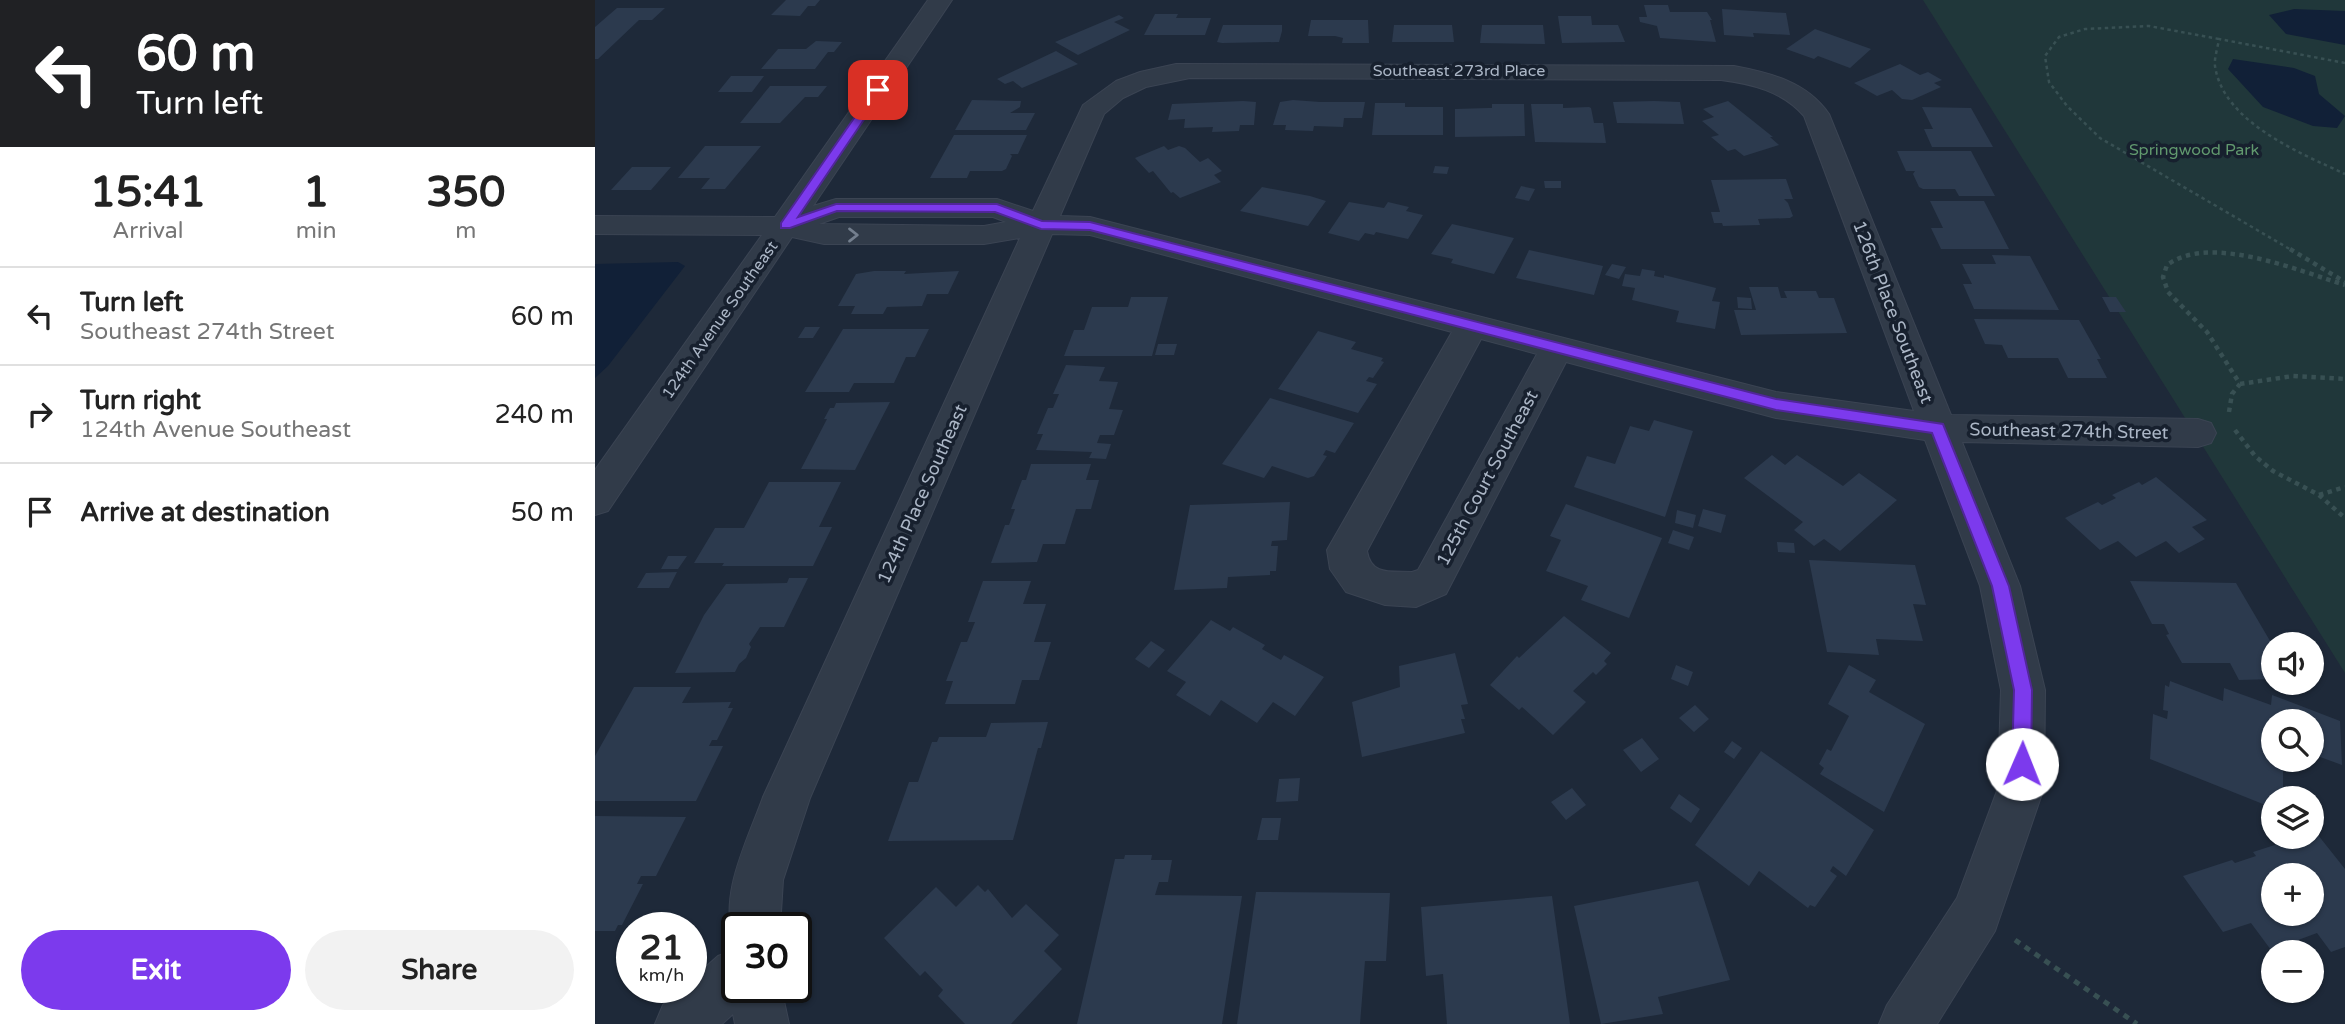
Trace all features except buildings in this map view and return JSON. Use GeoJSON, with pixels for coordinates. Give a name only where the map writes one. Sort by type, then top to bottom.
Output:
{"type":"FeatureCollection","features":[{"type":"Feature","properties":{"kind":"street","name":"124th Avenue Southeast"},"geometry":{"type":"LineString","coordinates":[[595,500],[940,0]]}},
{"type":"Feature","properties":{"kind":"street","name":"Southeast 273rd Place"},"geometry":{"type":"LineString","coordinates":[[1130,81],[1190,70],[1721,72],[1754,77],[1786,88]]}},
{"type":"Feature","properties":{"kind":"street","name":"124th Place Southeast"},"geometry":{"type":"LineString","coordinates":[[755,912],[758,880],[787,797],[1092,111],[1105,97],[1130,81]]}},
{"type":"Feature","properties":{"kind":"street","name":"126th Place Southeast"},"geometry":{"type":"LineString","coordinates":[[1786,88],[1805,100],[1817,114],[2000,586],[2023,690],[2021,788],[1977,913],[1906,1024]]}},
{"type":"Feature","properties":{"kind":"street","name":"Southeast 274th Street"},"geometry":{"type":"LineString","coordinates":[[595,225],[786,226],[824,236],[984,235],[1041,225],[1090,226],[1776,405],[1937,428],[2198,433]]}},
{"type":"Feature","properties":{"kind":"street","name":"125th Court Southeast"},"geometry":{"type":"LineString","coordinates":[[1472,326],[1347,550],[1350,569],[1360,580],[1385,588],[1416,590],[1432,582],[1557,348]]}},
{"type":"Feature","properties":{"kind":"street"},"geometry":{"type":"LineString","coordinates":[[682,1024],[721,989]]}},
{"type":"Feature","properties":{"kind":"street"},"geometry":{"type":"LineString","coordinates":[[758,1003],[762,1024]]}},
{"type":"Feature","properties":{"kind":"path"},"geometry":{"type":"LineString","coordinates":[[2345,63],[2149,26],[2085,29],[2059,37],[2045,56],[2049,82],[2067,106],[2100,138],[2345,284]]}},
{"type":"Feature","properties":{"kind":"path"},"geometry":{"type":"LineString","coordinates":[[2218,39],[2212,57],[2218,85],[2249,121],[2275,140],[2345,174]]}},
{"type":"Feature","properties":{"kind":"path"},"geometry":{"type":"LineString","coordinates":[[2241,384],[2203,326],[2166,292],[2163,274],[2171,261],[2196,252],[2213,251],[2345,284]]}},
{"type":"Feature","properties":{"kind":"path"},"geometry":{"type":"LineString","coordinates":[[2230,415],[2228,408],[2232,394],[2241,384],[2266,377],[2295,375],[2345,379]]}},
{"type":"Feature","properties":{"kind":"path"},"geometry":{"type":"LineString","coordinates":[[2231,423],[2241,440],[2273,471],[2319,495],[2345,518]]}},
{"type":"Feature","properties":{"kind":"path"},"geometry":{"type":"LineString","coordinates":[[2319,495],[2345,487]]}},
{"type":"Feature","properties":{"kind":"path"},"geometry":{"type":"LineString","coordinates":[[1977,913],[2137,1024]]}},
{"type":"Feature","properties":{"kind":"green space","name":"Springwood Park"},"geometry":{"type":"Polygon","coordinates":[[[1923,0],[2345,0],[2345,673],[2324,640],[2324,632],[2319,632],[1923,0]]]}},
{"type":"Feature","properties":{"kind":"water"},"geometry":{"type":"Polygon","coordinates":[[[2294,9],[2345,11],[2345,45],[2286,34],[2269,15],[2294,9]]]}},
{"type":"Feature","properties":{"kind":"water"},"geometry":{"type":"Polygon","coordinates":[[[2233,59],[2294,68],[2315,76],[2319,94],[2345,116],[2337,128],[2313,126],[2263,107],[2228,69],[2233,59]]]}},
{"type":"Feature","properties":{"kind":"water"},"geometry":{"type":"Polygon","coordinates":[[[678,262],[685,266],[608,366],[595,378],[595,264],[678,262]]]}},
{"type":"Feature","properties":{"kind":"route"},"geometry":{"type":"LineString","coordinates":[[878,90],[786,226],[836,208],[997,208],[1041,225],[1090,226],[1776,405],[1937,428],[2000,586],[2023,690],[2022,764]]}}]}
